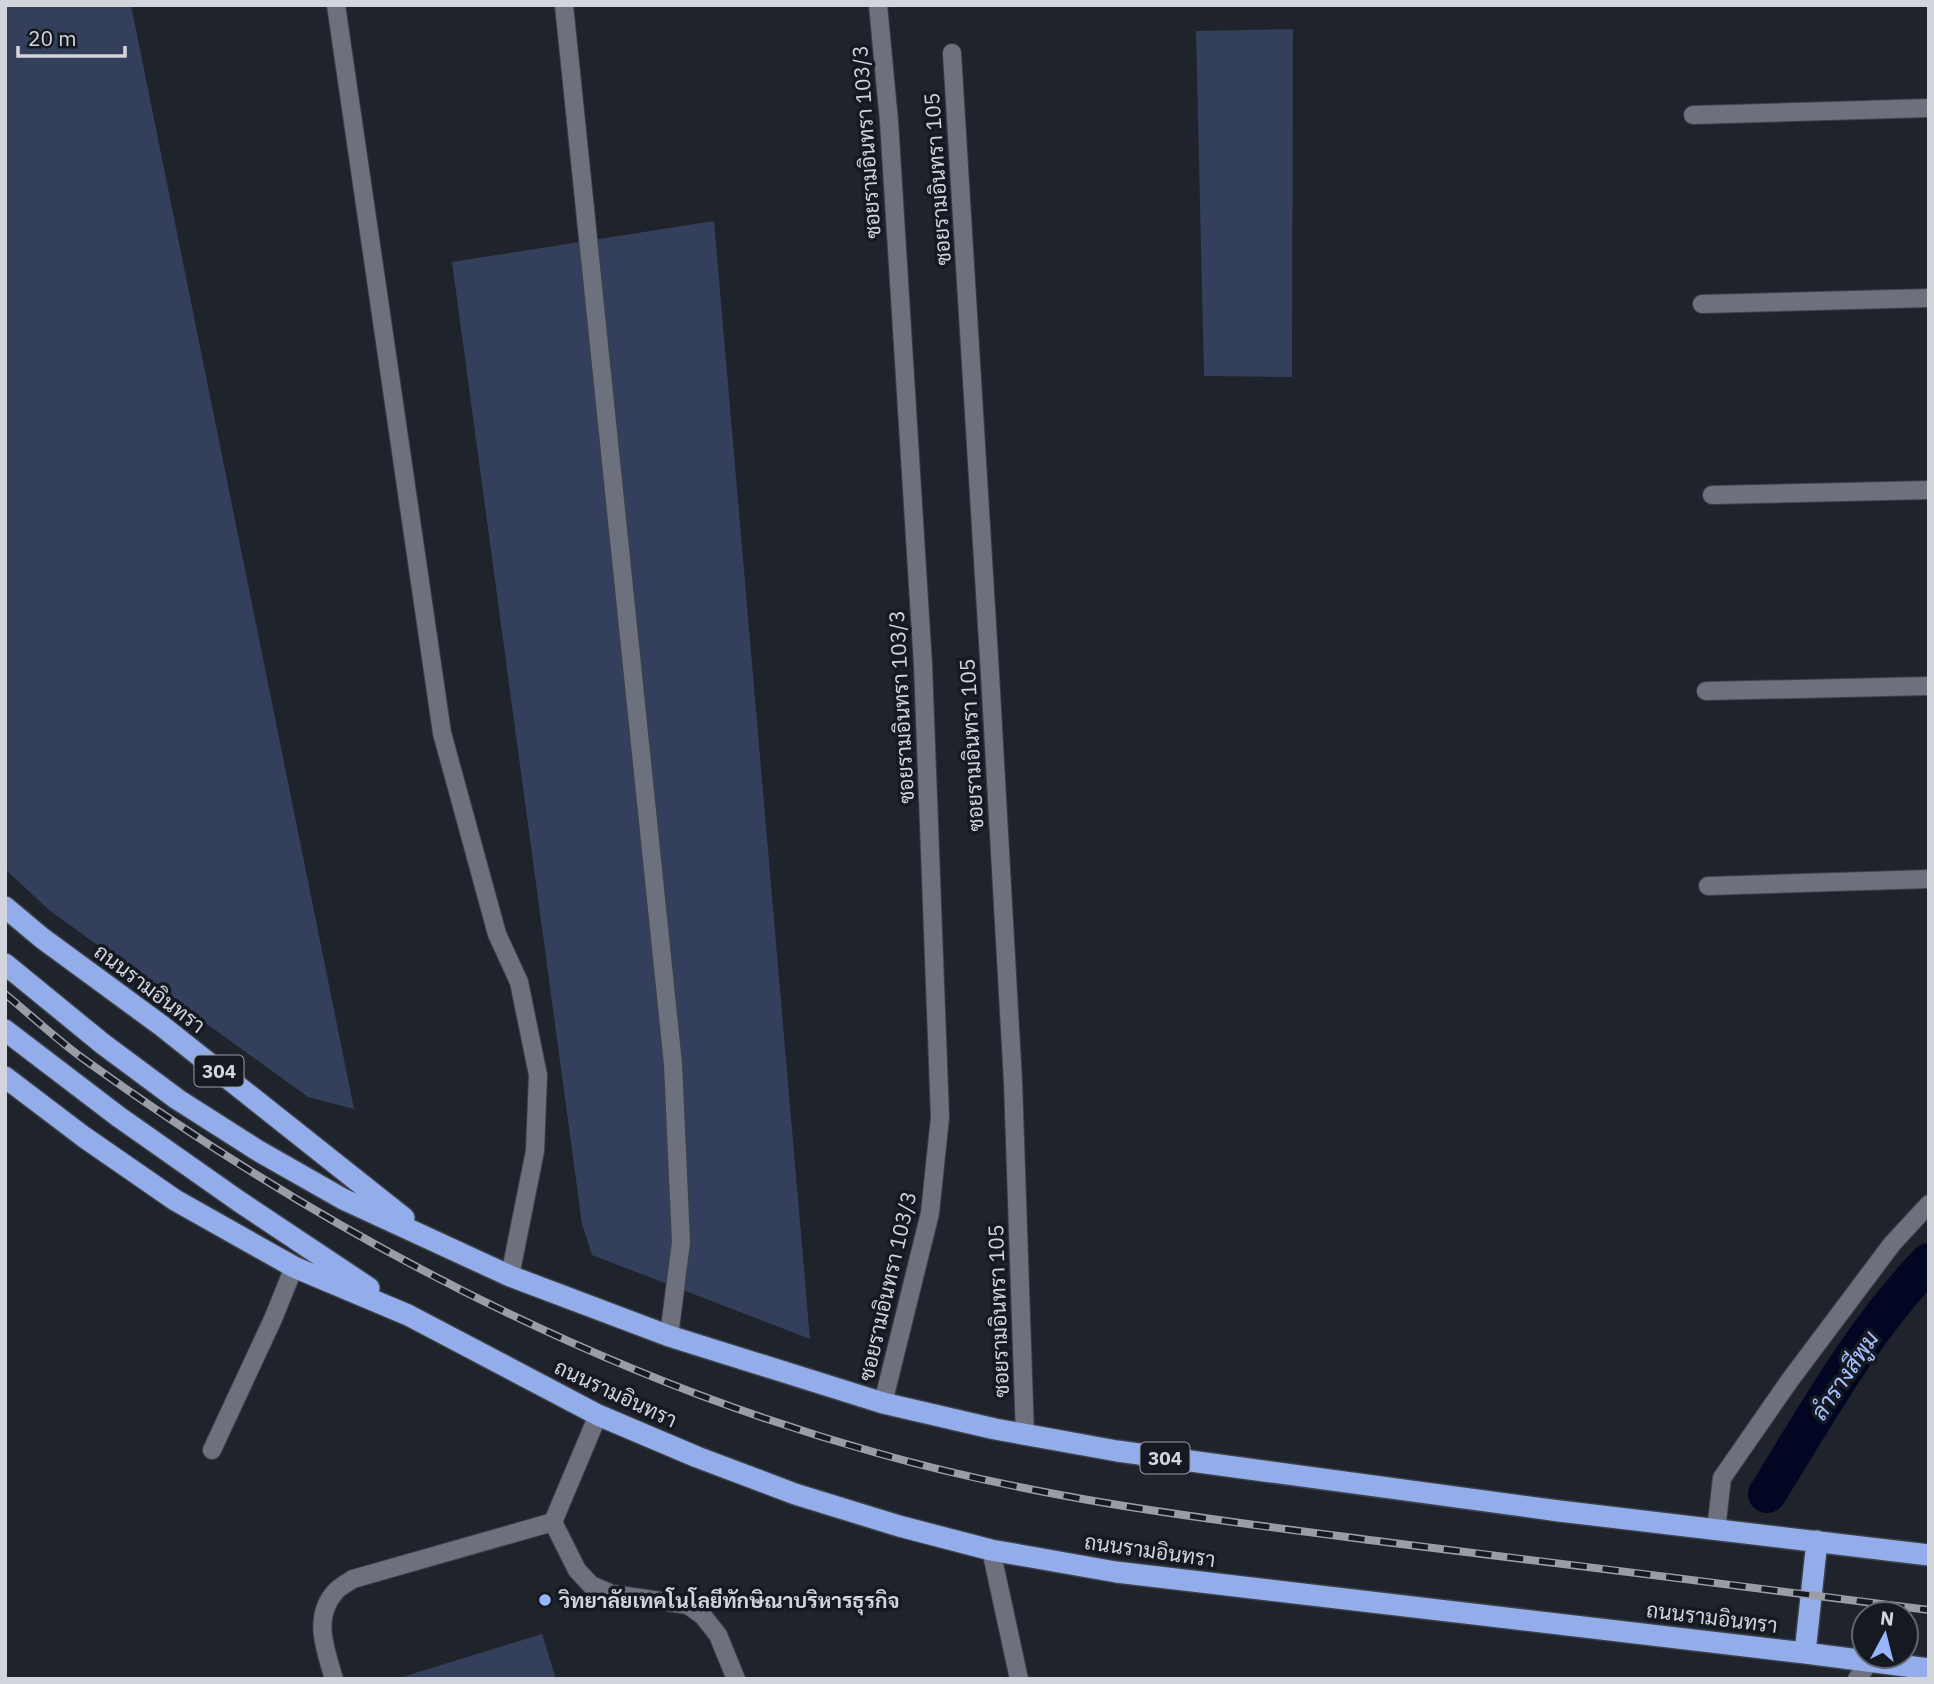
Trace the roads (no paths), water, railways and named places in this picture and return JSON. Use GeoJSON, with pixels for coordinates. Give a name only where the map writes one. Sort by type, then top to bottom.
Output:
{"type":"FeatureCollection","features":[{"type":"Feature","properties":{"kind":"highway","name":"ถนนรามอินทรา"},"geometry":{"type":"LineString","coordinates":[[5,906],[42,937],[173,1034],[431,1239]]}},
{"type":"Feature","properties":{"kind":"highway","name":"ถนนรามอินทรา"},"geometry":{"type":"LineString","coordinates":[[5,964],[103,1044],[177,1098],[257,1150],[343,1199],[510,1276],[669,1336],[883,1403],[1117,1451],[1559,1511],[1929,1555]]}},
{"type":"Feature","properties":{"kind":"highway","name":"ถนนรามอินทรา"},"geometry":{"type":"LineString","coordinates":[[5,1030],[159,1145],[408,1315]]}},
{"type":"Feature","properties":{"kind":"highway","name":"ถนนรามอินทรา"},"geometry":{"type":"LineString","coordinates":[[5,1077],[84,1138],[176,1200],[294,1268],[408,1315],[598,1415],[697,1457],[795,1494],[899,1526],[991,1550],[1130,1573],[1850,1659]]}},
{"type":"Feature","properties":{"kind":"highway"},"geometry":{"type":"LineString","coordinates":[[1805,1653],[1817,1541]]}},
{"type":"Feature","properties":{"kind":"street"},"geometry":{"type":"LineString","coordinates":[[336,5],[442,733],[498,934],[519,982],[538,1075],[535,1151],[510,1276]]}},
{"type":"Feature","properties":{"kind":"street"},"geometry":{"type":"LineString","coordinates":[[564,5],[673,1063],[681,1242],[669,1336]]}},
{"type":"Feature","properties":{"kind":"street","name":"ซอยรามอินทรา 103/3"},"geometry":{"type":"LineString","coordinates":[[878,5],[890,121],[923,665],[940,1117],[930,1213],[883,1403]]}},
{"type":"Feature","properties":{"kind":"street","name":"ซอยรามอินทรา 105"},"geometry":{"type":"LineString","coordinates":[[952,53],[1012,1069],[1024,1434]]}},
{"type":"Feature","properties":{"kind":"street"},"geometry":{"type":"LineString","coordinates":[[1693,115],[1929,108]]}},
{"type":"Feature","properties":{"kind":"street"},"geometry":{"type":"LineString","coordinates":[[1702,304],[1929,298]]}},
{"type":"Feature","properties":{"kind":"street"},"geometry":{"type":"LineString","coordinates":[[1712,495],[1929,491]]}},
{"type":"Feature","properties":{"kind":"street"},"geometry":{"type":"LineString","coordinates":[[1706,691],[1929,686]]}},
{"type":"Feature","properties":{"kind":"street"},"geometry":{"type":"LineString","coordinates":[[1709,886],[1929,879]]}},
{"type":"Feature","properties":{"kind":"street"},"geometry":{"type":"LineString","coordinates":[[1716,1530],[1722,1478],[1790,1380],[1892,1244],[1929,1204]]}},
{"type":"Feature","properties":{"kind":"street"},"geometry":{"type":"LineString","coordinates":[[212,1450],[294,1268]]}},
{"type":"Feature","properties":{"kind":"street"},"geometry":{"type":"LineString","coordinates":[[598,1415],[553,1522],[577,1570],[592,1585],[612,1594],[688,1605],[703,1616],[718,1635],[736,1679]]}},
{"type":"Feature","properties":{"kind":"street"},"geometry":{"type":"LineString","coordinates":[[334,1679],[321,1633],[325,1612],[334,1593],[353,1578],[553,1522]]}},
{"type":"Feature","properties":{"kind":"street"},"geometry":{"type":"LineString","coordinates":[[991,1550],[1019,1679]]}},
{"type":"Feature","properties":{"kind":"waterway","name":"ลำรางสีพูม"},"geometry":{"type":"LineString","coordinates":[[1767,1494],[1862,1344],[1905,1288],[1929,1262]]}},
{"type":"Feature","properties":{"kind":"railway"},"geometry":{"type":"LineString","coordinates":[[5,994],[75,1052],[176,1123],[270,1183],[366,1239],[464,1291],[564,1339],[666,1382],[770,1420],[877,1453],[1002,1484],[1130,1507],[1321,1534],[1929,1610]]}},
{"type":"Feature","properties":{"kind":"place","name":"วิทยาลัยเทคโนโลยีทักษิณาบริหารธุรกิจ"},"geometry":{"type":"Point","coordinates":[545,1600]}}]}
